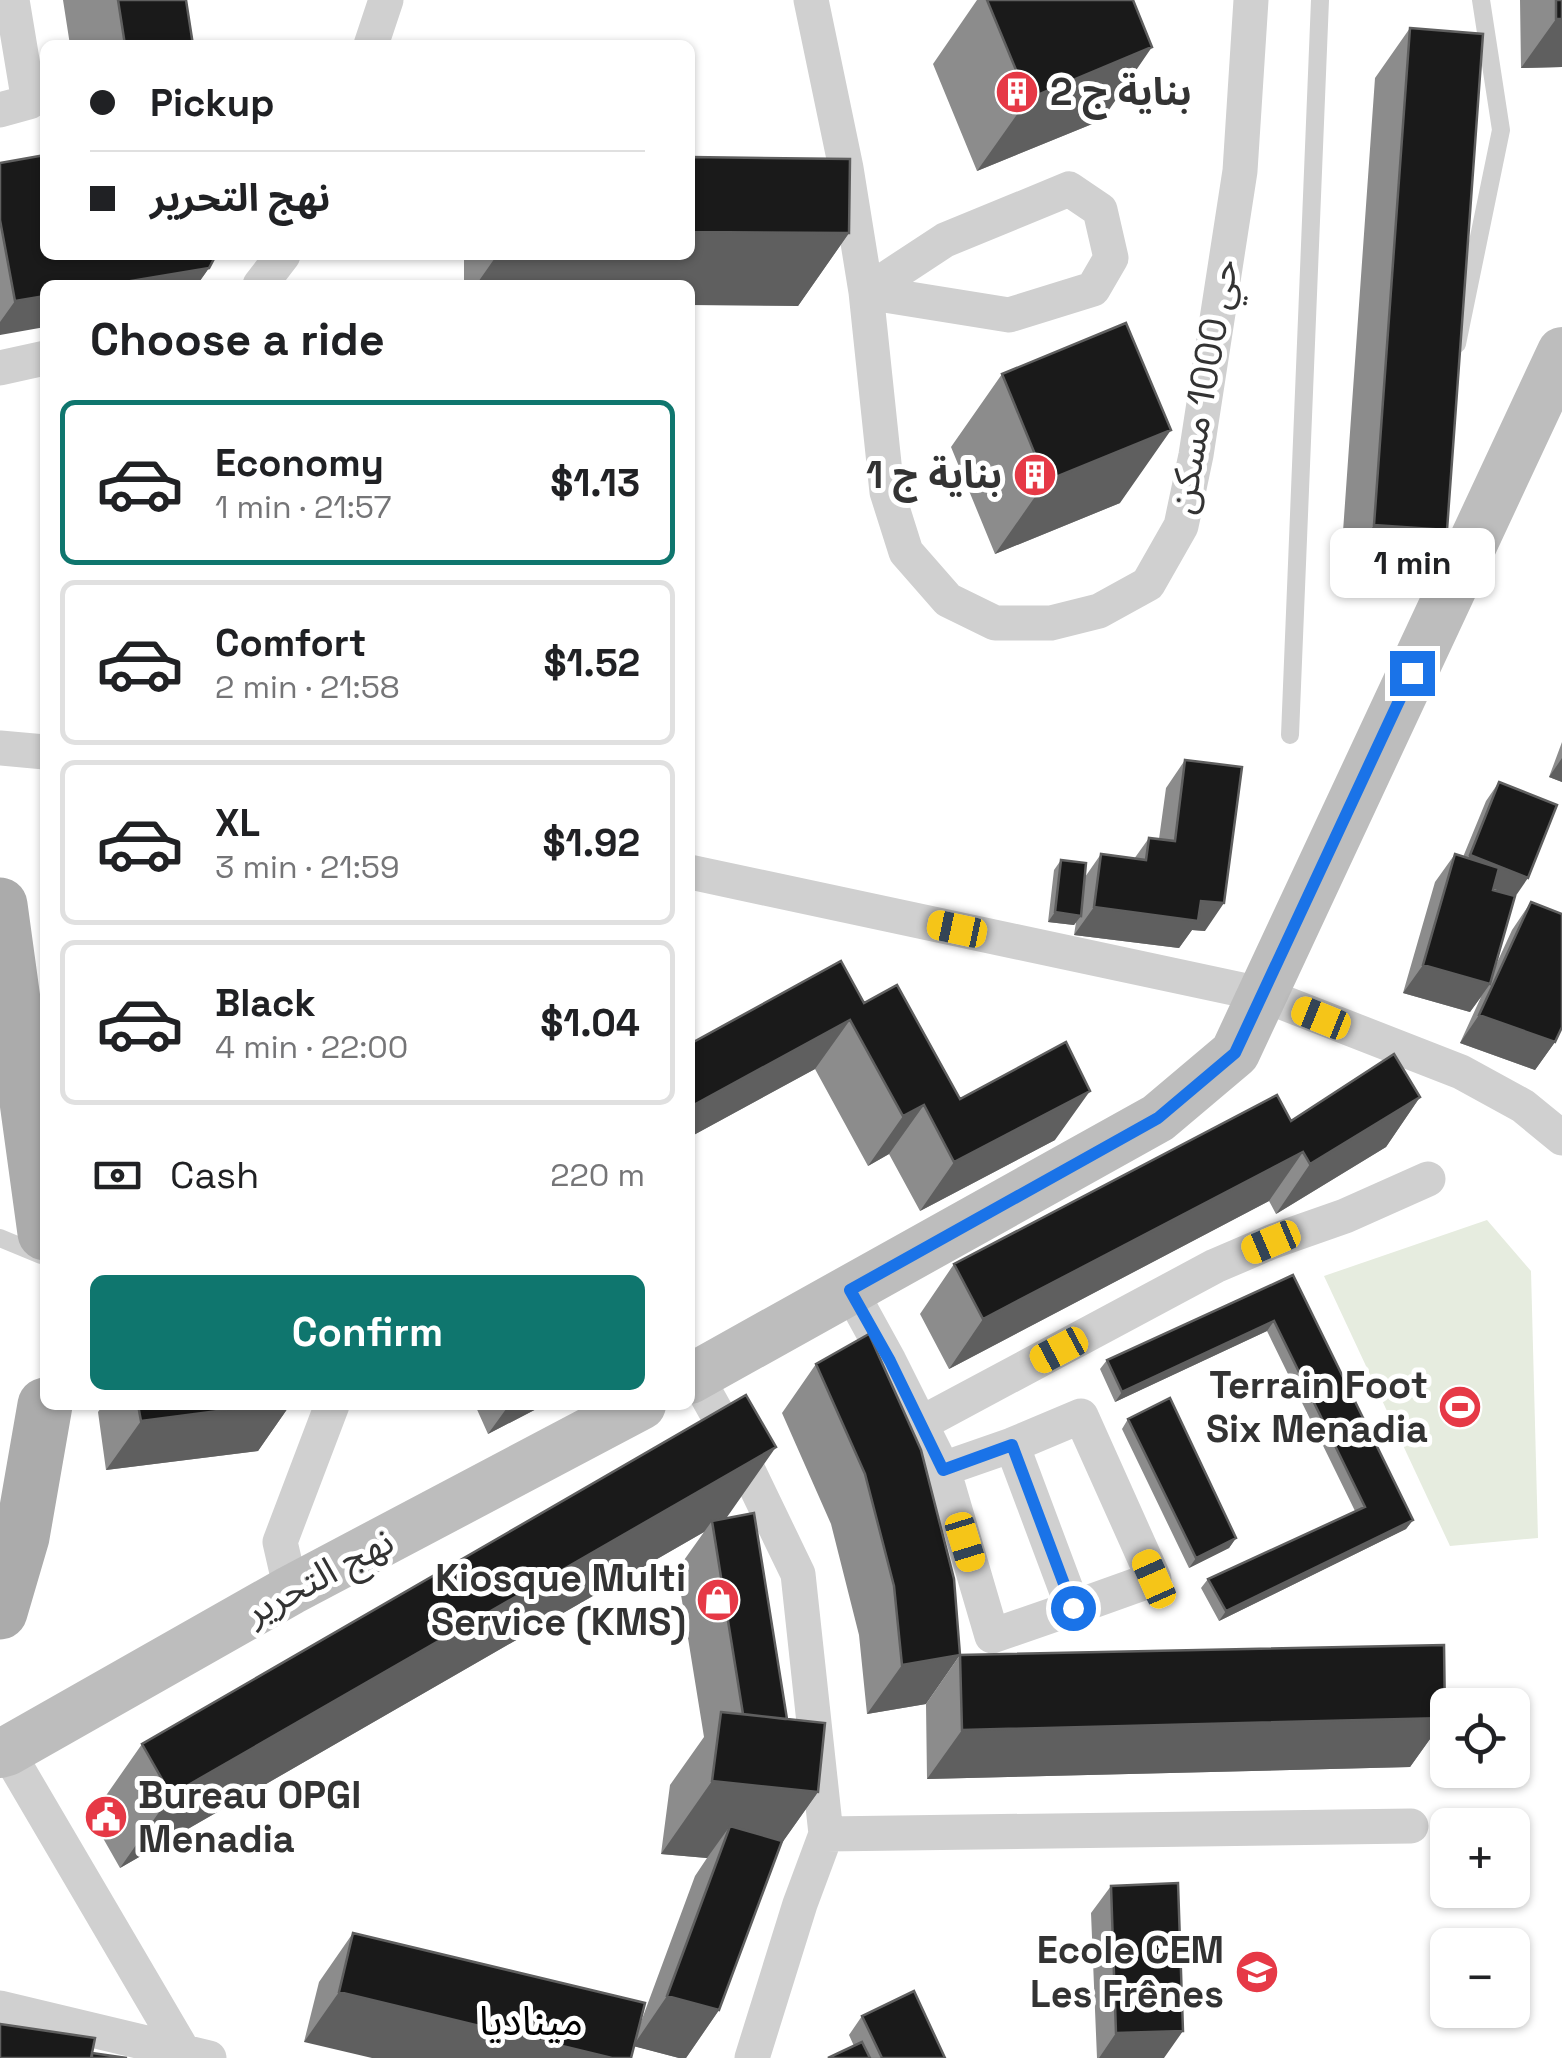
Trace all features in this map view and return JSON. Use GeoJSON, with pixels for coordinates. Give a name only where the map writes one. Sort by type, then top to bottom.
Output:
{"type":"FeatureCollection","features":[{"type":"Feature","properties":{"kind":"main road"},"geometry":{"type":"LineString","coordinates":[[2,929],[40,1198]]}},
{"type":"Feature","properties":{"kind":"main road"},"geometry":{"type":"LineString","coordinates":[[0,1612],[22,1536],[45,1410]]}},
{"type":"Feature","properties":{"kind":"street"},"geometry":{"type":"LineString","coordinates":[[0,110],[29,102],[12,0]]}},
{"type":"Feature","properties":{"kind":"street"},"geometry":{"type":"LineString","coordinates":[[374,40],[386,0]]}},
{"type":"Feature","properties":{"kind":"street","name":"حي 1000 مسكن"},"geometry":{"type":"LineString","coordinates":[[811,0],[846,168],[866,292],[887,492],[906,552],[948,600],[995,622],[1052,622],[1099,611],[1148,584],[1181,526],[1196,455],[1240,171],[1251,0]]}},
{"type":"Feature","properties":{"kind":"street"},"geometry":{"type":"LineString","coordinates":[[1069,188],[1100,210],[1110,258],[1093,290],[1009,315],[866,292],[945,240],[1069,188]]}},
{"type":"Feature","properties":{"kind":"street"},"geometry":{"type":"LineString","coordinates":[[264,280],[279,260]]}},
{"type":"Feature","properties":{"kind":"street"},"geometry":{"type":"LineString","coordinates":[[695,1377],[1158,1118],[1235,1053],[1562,352]]}},
{"type":"Feature","properties":{"kind":"street"},"geometry":{"type":"LineString","coordinates":[[0,368],[40,359]]}},
{"type":"Feature","properties":{"kind":"street"},"geometry":{"type":"LineString","coordinates":[[0,748],[40,752]]}},
{"type":"Feature","properties":{"kind":"street"},"geometry":{"type":"LineString","coordinates":[[695,873],[1262,994],[1461,1072],[1522,1106],[1562,1138]]}},
{"type":"Feature","properties":{"kind":"street"},"geometry":{"type":"LineString","coordinates":[[920,1424],[1215,1266],[1428,1179]]}},
{"type":"Feature","properties":{"kind":"street"},"geometry":{"type":"LineString","coordinates":[[850,1290],[943,1470],[992,1636],[1154,1579],[1081,1416],[943,1470]]}},
{"type":"Feature","properties":{"kind":"street"},"geometry":{"type":"LineString","coordinates":[[695,1381],[743,1460],[798,1574],[826,1834],[752,2058]]}},
{"type":"Feature","properties":{"kind":"street"},"geometry":{"type":"LineString","coordinates":[[291,1590],[280,1542],[330,1410]]}},
{"type":"Feature","properties":{"kind":"street","name":"نهج التحرير"},"geometry":{"type":"LineString","coordinates":[[4,1752],[291,1590],[632,1410]]}},
{"type":"Feature","properties":{"kind":"street"},"geometry":{"type":"LineString","coordinates":[[1012,1445],[1073,1608]]}},
{"type":"Feature","properties":{"kind":"street"},"geometry":{"type":"LineString","coordinates":[[4,1752],[196,2054]]}},
{"type":"Feature","properties":{"kind":"street"},"geometry":{"type":"LineString","coordinates":[[826,1834],[1411,1826]]}},
{"type":"Feature","properties":{"kind":"street"},"geometry":{"type":"LineString","coordinates":[[0,2008],[196,2054]]}},
{"type":"Feature","properties":{"kind":"lane"},"geometry":{"type":"LineString","coordinates":[[1290,736],[1320,0]]}},
{"type":"Feature","properties":{"kind":"lane"},"geometry":{"type":"LineString","coordinates":[[1454,363],[1501,130],[1481,0]]}},
{"type":"Feature","properties":{"kind":"lane"},"geometry":{"type":"LineString","coordinates":[[0,1238],[40,1255]]}},
{"type":"Feature","properties":{"kind":"shaded area","name":"Terrain Foot Six Menadia"},"geometry":{"type":"Polygon","coordinates":[[[1487,1220],[1531,1271],[1538,1538],[1450,1546],[1324,1276],[1487,1220]]]}},
{"type":"Feature","properties":{"kind":"building"},"geometry":{"type":"Polygon","coordinates":[[[118,0],[186,0],[192,40],[124,40],[118,0]]]}},
{"type":"Feature","properties":{"kind":"building"},"geometry":{"type":"Polygon","coordinates":[[[987,0],[1133,0],[1152,47],[1028,99],[987,0]]]}},
{"type":"Feature","properties":{"kind":"building"},"geometry":{"type":"Polygon","coordinates":[[[1556,0],[1562,0],[1562,19],[1556,19],[1556,0]]]}},
{"type":"Feature","properties":{"kind":"building"},"geometry":{"type":"Polygon","coordinates":[[[1410,28],[1483,34],[1447,530],[1374,525],[1410,28]]]}},
{"type":"Feature","properties":{"kind":"building"},"geometry":{"type":"Polygon","coordinates":[[[40,156],[40,260],[213,260],[209,268],[137,280],[40,280],[40,297],[15,301],[0,220],[0,163],[40,156]]]}},
{"type":"Feature","properties":{"kind":"building"},"geometry":{"type":"Polygon","coordinates":[[[695,157],[850,159],[849,233],[695,232],[695,157]]]}},
{"type":"Feature","properties":{"kind":"building"},"geometry":{"type":"Polygon","coordinates":[[[1126,323],[1171,430],[1046,481],[1002,374],[1126,323]]]}},
{"type":"Feature","properties":{"kind":"building"},"geometry":{"type":"Polygon","coordinates":[[[1185,760],[1242,767],[1224,903],[1201,901],[1198,921],[1094,907],[1101,854],[1146,860],[1149,838],[1175,841],[1185,760]]]}},
{"type":"Feature","properties":{"kind":"building"},"geometry":{"type":"Polygon","coordinates":[[[1499,782],[1557,805],[1528,878],[1470,855],[1499,782]]]}},
{"type":"Feature","properties":{"kind":"building"},"geometry":{"type":"Polygon","coordinates":[[[1455,854],[1499,868],[1493,890],[1515,896],[1490,984],[1423,965],[1455,854]]]}},
{"type":"Feature","properties":{"kind":"building"},"geometry":{"type":"Polygon","coordinates":[[[1061,860],[1086,863],[1081,916],[1055,912],[1061,860]]]}},
{"type":"Feature","properties":{"kind":"building"},"geometry":{"type":"Polygon","coordinates":[[[1531,902],[1562,914],[1562,1027],[1555,1042],[1479,1015],[1531,902]]]}},
{"type":"Feature","properties":{"kind":"building"},"geometry":{"type":"Polygon","coordinates":[[[841,961],[864,1003],[897,985],[960,1099],[1066,1042],[1090,1091],[954,1162],[924,1105],[903,1116],[850,1020],[695,1104],[695,1041],[841,961]]]}},
{"type":"Feature","properties":{"kind":"building"},"geometry":{"type":"Polygon","coordinates":[[[1394,1054],[1420,1097],[1310,1164],[1303,1152],[983,1319],[954,1264],[1277,1095],[1291,1121],[1394,1054]]]}},
{"type":"Feature","properties":{"kind":"building"},"geometry":{"type":"Polygon","coordinates":[[[1293,1275],[1413,1520],[1226,1611],[1208,1579],[1365,1507],[1274,1321],[1122,1392],[1107,1360],[1293,1275]]]}},
{"type":"Feature","properties":{"kind":"building"},"geometry":{"type":"Polygon","coordinates":[[[869,1334],[921,1450],[954,1579],[960,1655],[902,1665],[894,1586],[865,1474],[816,1364],[869,1334]]]}},
{"type":"Feature","properties":{"kind":"building"},"geometry":{"type":"Polygon","coordinates":[[[746,1395],[776,1447],[171,1795],[142,1744],[746,1395]]]}},
{"type":"Feature","properties":{"kind":"building"},"geometry":{"type":"Polygon","coordinates":[[[1170,1398],[1236,1538],[1196,1558],[1128,1419],[1170,1398]]]}},
{"type":"Feature","properties":{"kind":"building"},"geometry":{"type":"Polygon","coordinates":[[[139,1410],[226,1410],[141,1421],[139,1410]]]}},
{"type":"Feature","properties":{"kind":"building"},"geometry":{"type":"Polygon","coordinates":[[[754,1513],[787,1719],[743,1714],[712,1521],[754,1513]]]}},
{"type":"Feature","properties":{"kind":"building"},"geometry":{"type":"Polygon","coordinates":[[[1444,1645],[1445,1688],[1430,1688],[1430,1718],[962,1730],[960,1655],[1444,1645]]]}},
{"type":"Feature","properties":{"kind":"building"},"geometry":{"type":"Polygon","coordinates":[[[721,1712],[825,1723],[818,1792],[712,1781],[721,1712]]]}},
{"type":"Feature","properties":{"kind":"building"},"geometry":{"type":"Polygon","coordinates":[[[730,1826],[782,1841],[719,2010],[667,1996],[730,1826]]]}},
{"type":"Feature","properties":{"kind":"building"},"geometry":{"type":"Polygon","coordinates":[[[1178,1883],[1183,2031],[1116,2033],[1111,1886],[1178,1883]]]}},
{"type":"Feature","properties":{"kind":"building"},"geometry":{"type":"Polygon","coordinates":[[[353,1933],[645,2003],[631,2058],[612,2058],[339,1992],[353,1933]]]}},
{"type":"Feature","properties":{"kind":"building"},"geometry":{"type":"Polygon","coordinates":[[[914,1991],[945,2058],[882,2058],[862,2016],[914,1991]]]}},
{"type":"Feature","properties":{"kind":"building"},"geometry":{"type":"Polygon","coordinates":[[[0,2024],[95,2038],[91,2058],[0,2058],[0,2024]]]}},
{"type":"Feature","properties":{"kind":"building"},"geometry":{"type":"Polygon","coordinates":[[[862,2042],[870,2058],[828,2058],[862,2042]]]}},
{"type":"Feature","properties":{"kind":"building"},"geometry":{"type":"Polygon","coordinates":[[[92,2053],[127,2058],[92,2058],[92,2053]]]}},
{"type":"Feature","properties":{"kind":"place","name":"بناية ج 2"},"geometry":{"type":"Point","coordinates":[1017,92]}},
{"type":"Feature","properties":{"kind":"place","name":"بناية ج 1"},"geometry":{"type":"Point","coordinates":[1035,475]}},
{"type":"Feature","properties":{"kind":"place","name":"Terrain Foot Six Menadia"},"geometry":{"type":"Point","coordinates":[1460,1407]}},
{"type":"Feature","properties":{"kind":"place","name":"Kiosque Multi Service (KMS)"},"geometry":{"type":"Point","coordinates":[718,1600]}},
{"type":"Feature","properties":{"kind":"place","name":"Bureau OPGI Menadia"},"geometry":{"type":"Point","coordinates":[106,1817]}},
{"type":"Feature","properties":{"kind":"place","name":"Ecole CEM Les Frênes"},"geometry":{"type":"Point","coordinates":[1257,1972]}},
{"type":"Feature","properties":{"kind":"district","name":"ميناديا"},"geometry":{"type":"Point","coordinates":[531,2021]}},
{"type":"Feature","properties":{"kind":"route"},"geometry":{"type":"LineString","coordinates":[[1073,1608],[1012,1445],[943,1470],[850,1290],[1158,1118],[1235,1053],[1412,673]]}}]}
